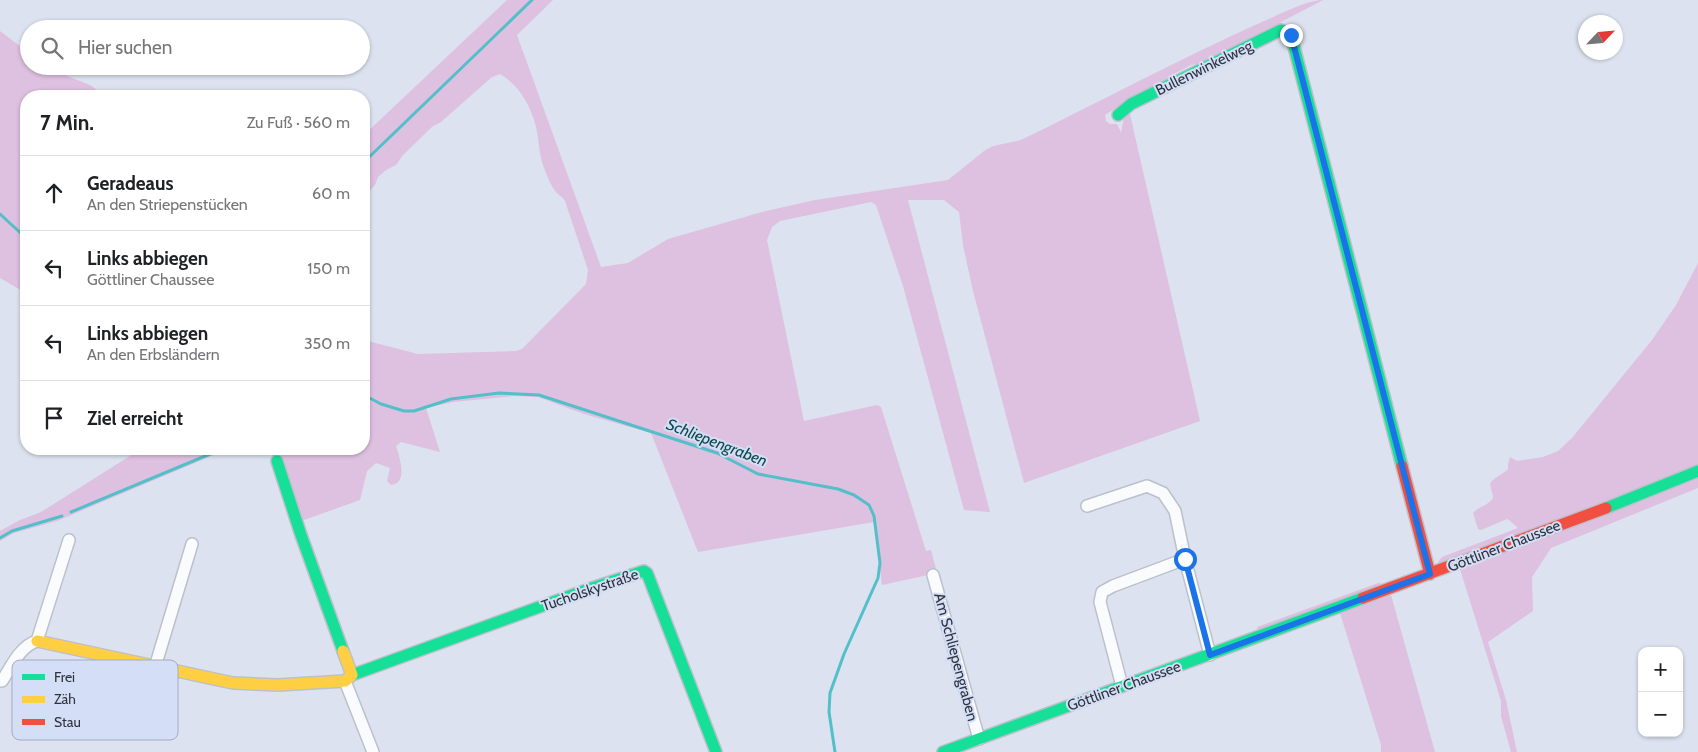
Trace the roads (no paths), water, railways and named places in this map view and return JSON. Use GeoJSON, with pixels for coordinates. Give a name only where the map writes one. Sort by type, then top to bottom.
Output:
{"type":"FeatureCollection","features":[{"type":"Feature","properties":{"kind":"street","name":"Bullenwinkelweg"},"geometry":{"type":"LineString","coordinates":[[1118,115],[1131,104],[1281,30],[1291,35],[1430,574]]}},
{"type":"Feature","properties":{"kind":"street"},"geometry":{"type":"LineString","coordinates":[[277,461],[373,752]]}},
{"type":"Feature","properties":{"kind":"street","name":"Göttliner Chaussee"},"geometry":{"type":"LineString","coordinates":[[943,752],[1430,574],[1622,502],[1698,471]]}},
{"type":"Feature","properties":{"kind":"street"},"geometry":{"type":"LineString","coordinates":[[1087,506],[1147,486],[1163,493],[1175,511],[1185,559],[1210,655]]}},
{"type":"Feature","properties":{"kind":"street"},"geometry":{"type":"LineString","coordinates":[[16,660],[29,643],[37,641],[69,540]]}},
{"type":"Feature","properties":{"kind":"street"},"geometry":{"type":"LineString","coordinates":[[157,660],[192,544]]}},
{"type":"Feature","properties":{"kind":"street"},"geometry":{"type":"LineString","coordinates":[[1122,686],[1100,602],[1102,592],[1113,586],[1185,559]]}},
{"type":"Feature","properties":{"kind":"street","name":"Tucholskystraße"},"geometry":{"type":"LineString","coordinates":[[178,672],[204,678],[278,685],[348,678],[589,589],[644,571],[647,572],[716,752]]}},
{"type":"Feature","properties":{"kind":"street","name":"Am Schliepengraben"},"geometry":{"type":"LineString","coordinates":[[933,575],[979,739]]}},
{"type":"Feature","properties":{"kind":"street","name":"Tucholskystraße"},"geometry":{"type":"LineString","coordinates":[[37,641],[123,660]]}},
{"type":"Feature","properties":{"kind":"street"},"geometry":{"type":"LineString","coordinates":[[2,681],[12,666]]}},
{"type":"Feature","properties":{"kind":"waterway"},"geometry":{"type":"LineString","coordinates":[[370,156],[532,0]]}},
{"type":"Feature","properties":{"kind":"waterway","name":"Schliepengraben"},"geometry":{"type":"LineString","coordinates":[[0,214],[20,232]]}},
{"type":"Feature","properties":{"kind":"waterway","name":"Schliepengraben"},"geometry":{"type":"LineString","coordinates":[[370,398],[381,404],[404,411],[414,411],[451,399],[499,393],[539,395],[717,453],[758,474],[838,489],[854,495],[869,505],[874,516],[880,563],[878,578],[844,654],[830,693],[829,712],[835,752]]}},
{"type":"Feature","properties":{"kind":"waterway"},"geometry":{"type":"LineString","coordinates":[[71,512],[208,455]]}},
{"type":"Feature","properties":{"kind":"waterway"},"geometry":{"type":"LineString","coordinates":[[0,538],[12,531],[62,516]]}}]}
